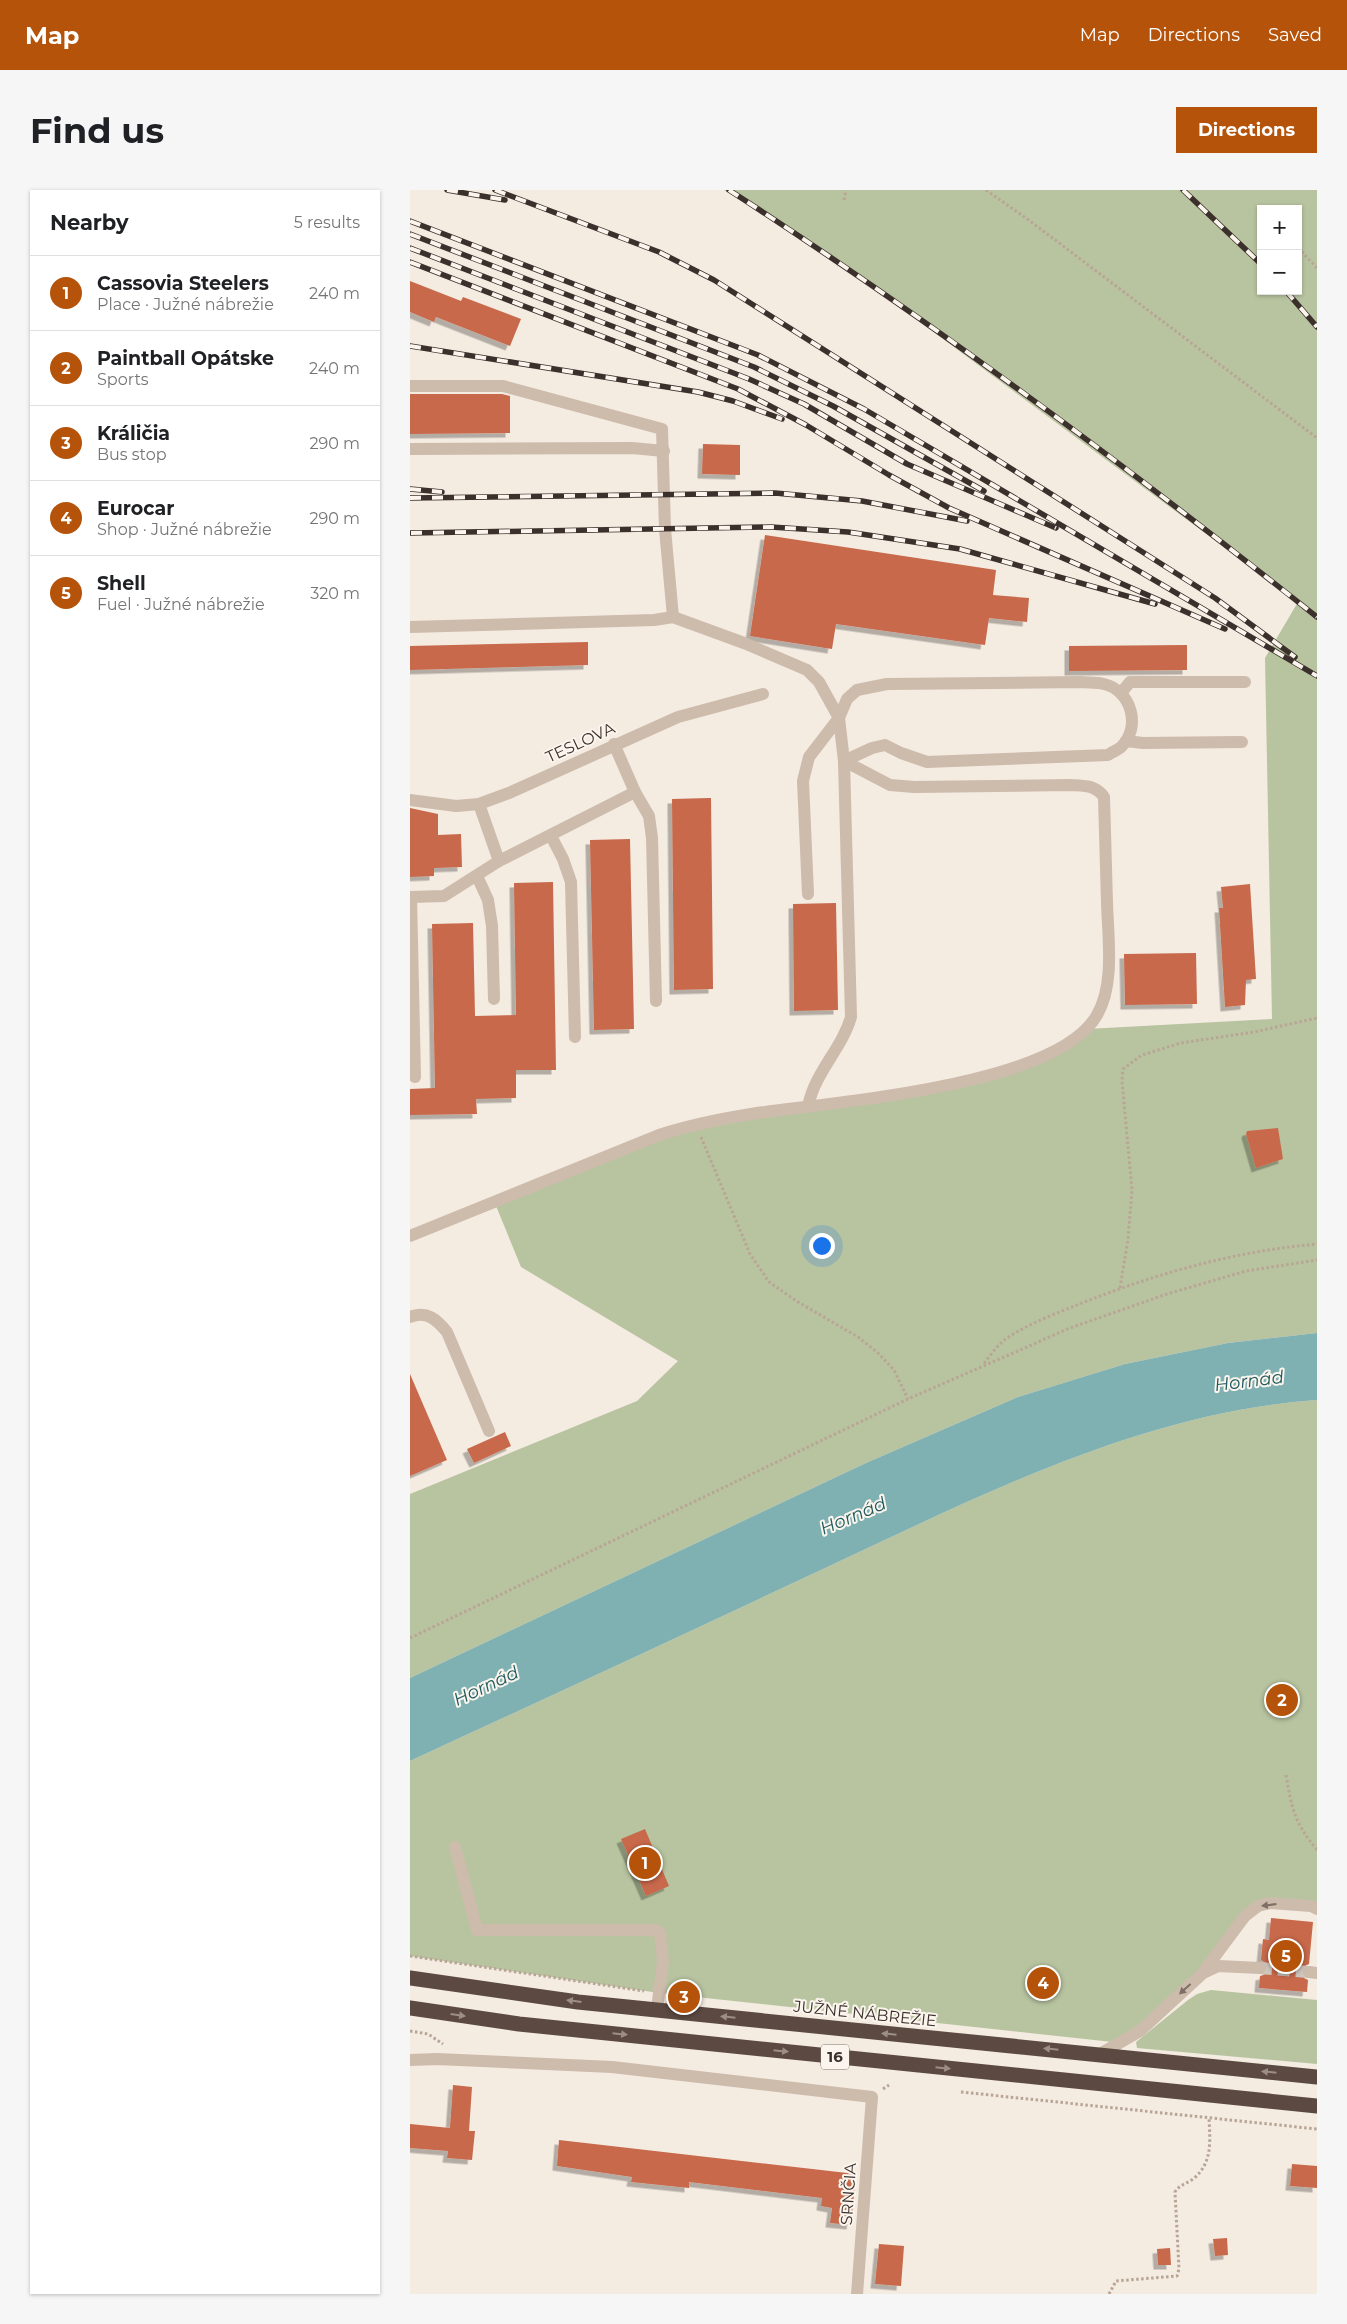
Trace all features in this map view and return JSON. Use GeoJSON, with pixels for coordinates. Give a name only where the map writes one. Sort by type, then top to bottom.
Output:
{"type":"FeatureCollection","features":[{"type":"Feature","properties":{"kind":"highway","name":"JUŽNÉ NÁBREŽIE"},"geometry":{"type":"LineString","coordinates":[[410,1978],[578,2002],[1317,2077]]}},
{"type":"Feature","properties":{"kind":"highway","name":"16"},"geometry":{"type":"LineString","coordinates":[[410,2008],[519,2024],[1317,2106]]}},
{"type":"Feature","properties":{"kind":"street"},"geometry":{"type":"LineString","coordinates":[[410,386],[503,386],[662,429],[665,529],[673,617]]}},
{"type":"Feature","properties":{"kind":"street"},"geometry":{"type":"LineString","coordinates":[[410,449],[632,448],[664,451]]}},
{"type":"Feature","properties":{"kind":"street"},"geometry":{"type":"LineString","coordinates":[[410,627],[654,620],[673,617],[744,643],[807,670],[820,682],[839,718],[844,761],[851,1017],[847,1030],[811,1091],[808,1107]]}},
{"type":"Feature","properties":{"kind":"street"},"geometry":{"type":"LineString","coordinates":[[808,894],[804,768],[809,757],[839,718],[847,699],[857,690],[887,684],[1080,682],[1105,684],[1121,693],[1130,705],[1133,721],[1130,734],[1122,746],[1108,755],[927,762],[901,754],[885,745],[872,748],[844,761]]}},
{"type":"Feature","properties":{"kind":"street"},"geometry":{"type":"LineString","coordinates":[[1121,693],[1130,682],[1245,682]]}},
{"type":"Feature","properties":{"kind":"street","name":"TESLOVA"},"geometry":{"type":"LineString","coordinates":[[410,800],[456,806],[479,804],[509,793],[678,716],[764,694]]}},
{"type":"Feature","properties":{"kind":"street"},"geometry":{"type":"LineString","coordinates":[[1126,740],[1144,743],[1242,742]]}},
{"type":"Feature","properties":{"kind":"street"},"geometry":{"type":"LineString","coordinates":[[614,744],[635,792],[649,816],[652,838],[656,1001]]}},
{"type":"Feature","properties":{"kind":"street"},"geometry":{"type":"LineString","coordinates":[[410,1236],[659,1134],[695,1124],[906,1093],[973,1081],[1050,1054],[1088,1029],[1098,1015],[1106,989],[1108,960],[1104,797],[1100,791],[1090,786],[1071,784],[914,787],[890,785],[844,761]]}},
{"type":"Feature","properties":{"kind":"street"},"geometry":{"type":"LineString","coordinates":[[415,1077],[410,897],[444,896],[499,861],[635,792]]}},
{"type":"Feature","properties":{"kind":"street"},"geometry":{"type":"LineString","coordinates":[[479,804],[499,861]]}},
{"type":"Feature","properties":{"kind":"street"},"geometry":{"type":"LineString","coordinates":[[551,836],[563,859],[571,882],[575,1037]]}},
{"type":"Feature","properties":{"kind":"street"},"geometry":{"type":"LineString","coordinates":[[477,876],[488,900],[492,926],[494,999]]}},
{"type":"Feature","properties":{"kind":"street"},"geometry":{"type":"LineString","coordinates":[[410,1317],[418,1314],[426,1315],[436,1320],[448,1332],[489,1431]]}},
{"type":"Feature","properties":{"kind":"street"},"geometry":{"type":"LineString","coordinates":[[455,1847],[477,1930],[656,1930],[660,1933],[663,1961],[657,2009]]}},
{"type":"Feature","properties":{"kind":"street"},"geometry":{"type":"LineString","coordinates":[[1100,2054],[1140,2031],[1203,1973],[1245,1916],[1258,1906],[1270,1903],[1311,1906],[1317,1909]]}},
{"type":"Feature","properties":{"kind":"street"},"geometry":{"type":"LineString","coordinates":[[1203,1973],[1218,1966],[1260,1968]]}},
{"type":"Feature","properties":{"kind":"street","name":"SRNČIA"},"geometry":{"type":"LineString","coordinates":[[410,2060],[437,2059],[612,2067],[872,2097],[856,2294]]}},
{"type":"Feature","properties":{"kind":"path"},"geometry":{"type":"LineString","coordinates":[[844,200],[846,190]]}},
{"type":"Feature","properties":{"kind":"path"},"geometry":{"type":"LineString","coordinates":[[986,190],[1105,277],[1317,438]]}},
{"type":"Feature","properties":{"kind":"path"},"geometry":{"type":"LineString","coordinates":[[1300,250],[1317,268]]}},
{"type":"Feature","properties":{"kind":"path"},"geometry":{"type":"LineString","coordinates":[[1120,1288],[1128,1239],[1132,1190],[1122,1081],[1123,1069],[1142,1055],[1181,1043],[1254,1032],[1317,1018]]}},
{"type":"Feature","properties":{"kind":"path"},"geometry":{"type":"LineString","coordinates":[[695,1124],[750,1254],[769,1282],[805,1307],[858,1336],[894,1370],[908,1399]]}},
{"type":"Feature","properties":{"kind":"path"},"geometry":{"type":"LineString","coordinates":[[982,1366],[1005,1339],[1038,1321],[1120,1288],[1202,1264],[1253,1252],[1317,1244]]}},
{"type":"Feature","properties":{"kind":"path"},"geometry":{"type":"LineString","coordinates":[[410,1638],[908,1399],[1070,1328],[1166,1294],[1246,1270],[1317,1260]]}},
{"type":"Feature","properties":{"kind":"path"},"geometry":{"type":"LineString","coordinates":[[1286,1775],[1293,1812],[1300,1827],[1317,1850]]}},
{"type":"Feature","properties":{"kind":"path"},"geometry":{"type":"LineString","coordinates":[[410,1956],[659,1993]]}},
{"type":"Feature","properties":{"kind":"path"},"geometry":{"type":"LineString","coordinates":[[961,2092],[1317,2129]]}},
{"type":"Feature","properties":{"kind":"path"},"geometry":{"type":"LineString","coordinates":[[1109,2294],[1116,2281],[1177,2276],[1179,2269],[1175,2192],[1178,2187],[1192,2180],[1202,2170],[1210,2151],[1208,2118]]}},
{"type":"Feature","properties":{"kind":"green space"},"geometry":{"type":"Polygon","coordinates":[[[724,190],[1317,190],[1317,1333],[1228,1343],[1125,1364],[1018,1397],[866,1463],[410,1678],[410,1494],[637,1401],[678,1361],[521,1267],[494,1201],[659,1135],[1007,1070],[1087,1029],[1272,1019],[1265,658],[1298,602],[850,270],[724,190]]]}},
{"type":"Feature","properties":{"kind":"green space"},"geometry":{"type":"Polygon","coordinates":[[[1317,1400],[1317,1909],[1258,1906],[1203,1973],[1122,2043],[659,1993],[410,1956],[410,1761],[940,1514],[1062,1462],[1124,1440],[1187,1421],[1252,1408],[1317,1400]]]}},
{"type":"Feature","properties":{"kind":"green space"},"geometry":{"type":"Polygon","coordinates":[[[1211,1990],[1317,2000],[1317,2064],[1137,2048],[1136,2042],[1188,2000],[1197,1994],[1211,1990]]]}},
{"type":"Feature","properties":{"kind":"water","name":"Hornád"},"geometry":{"type":"Polygon","coordinates":[[[1317,1333],[1317,1400],[1252,1408],[1187,1421],[1124,1440],[1062,1462],[940,1514],[410,1761],[410,1678],[866,1463],[1018,1397],[1125,1364],[1228,1343],[1317,1333]]]}},
{"type":"Feature","properties":{"kind":"building"},"geometry":{"type":"Polygon","coordinates":[[[410,281],[461,301],[463,297],[521,319],[510,346],[436,317],[434,322],[410,312],[410,281]]]}},
{"type":"Feature","properties":{"kind":"building"},"geometry":{"type":"Polygon","coordinates":[[[410,394],[502,394],[510,396],[510,433],[410,434],[410,394]]]}},
{"type":"Feature","properties":{"kind":"building"},"geometry":{"type":"Polygon","coordinates":[[[703,444],[740,445],[740,475],[702,474],[703,444]]]}},
{"type":"Feature","properties":{"kind":"building"},"geometry":{"type":"Polygon","coordinates":[[[765,535],[996,570],[993,595],[1029,598],[1027,622],[989,618],[985,645],[836,624],[832,649],[750,636],[765,535]]]}},
{"type":"Feature","properties":{"kind":"building"},"geometry":{"type":"Polygon","coordinates":[[[588,642],[588,665],[410,670],[410,646],[588,642]]]}},
{"type":"Feature","properties":{"kind":"building"},"geometry":{"type":"Polygon","coordinates":[[[1187,645],[1187,670],[1069,671],[1069,646],[1187,645]]]}},
{"type":"Feature","properties":{"kind":"building"},"geometry":{"type":"Polygon","coordinates":[[[711,798],[713,989],[674,990],[672,799],[711,798]]]}},
{"type":"Feature","properties":{"kind":"building"},"geometry":{"type":"Polygon","coordinates":[[[410,808],[438,814],[438,835],[461,834],[462,867],[434,868],[434,876],[410,877],[410,808]]]}},
{"type":"Feature","properties":{"kind":"building"},"geometry":{"type":"Polygon","coordinates":[[[630,839],[634,1029],[594,1030],[590,840],[630,839]]]}},
{"type":"Feature","properties":{"kind":"building"},"geometry":{"type":"Polygon","coordinates":[[[553,882],[556,1070],[516,1070],[516,1098],[476,1099],[477,1114],[410,1115],[410,1089],[435,1088],[432,924],[473,923],[475,1016],[516,1015],[514,883],[553,882]]]}},
{"type":"Feature","properties":{"kind":"building"},"geometry":{"type":"Polygon","coordinates":[[[1250,884],[1256,979],[1246,980],[1245,1005],[1225,1007],[1219,908],[1223,908],[1221,887],[1250,884]]]}},
{"type":"Feature","properties":{"kind":"building"},"geometry":{"type":"Polygon","coordinates":[[[836,903],[838,1010],[794,1011],[793,904],[836,903]]]}},
{"type":"Feature","properties":{"kind":"building"},"geometry":{"type":"Polygon","coordinates":[[[1196,953],[1197,1004],[1125,1005],[1124,954],[1196,953]]]}},
{"type":"Feature","properties":{"kind":"building"},"geometry":{"type":"Polygon","coordinates":[[[1278,1128],[1283,1159],[1256,1168],[1246,1134],[1247,1131],[1278,1128]]]}},
{"type":"Feature","properties":{"kind":"building"},"geometry":{"type":"Polygon","coordinates":[[[410,1374],[447,1460],[410,1476],[410,1374]]]}},
{"type":"Feature","properties":{"kind":"building"},"geometry":{"type":"Polygon","coordinates":[[[505,1432],[511,1446],[474,1463],[467,1449],[505,1432]]]}},
{"type":"Feature","properties":{"kind":"building"},"geometry":{"type":"Polygon","coordinates":[[[645,1829],[669,1886],[646,1896],[621,1839],[645,1829]]]}},
{"type":"Feature","properties":{"kind":"building"},"geometry":{"type":"Polygon","coordinates":[[[1271,1918],[1313,1922],[1309,1964],[1303,1967],[1301,1971],[1304,1978],[1308,1980],[1307,1992],[1259,1988],[1260,1976],[1264,1975],[1268,1969],[1267,1964],[1261,1960],[1263,1939],[1269,1940],[1271,1918]]]}},
{"type":"Feature","properties":{"kind":"building"},"geometry":{"type":"Polygon","coordinates":[[[453,2085],[472,2087],[469,2131],[475,2131],[472,2160],[447,2158],[448,2151],[410,2148],[410,2124],[450,2128],[453,2085]]]}},
{"type":"Feature","properties":{"kind":"building"},"geometry":{"type":"Polygon","coordinates":[[[559,2140],[856,2174],[851,2225],[830,2223],[832,2208],[821,2206],[822,2198],[689,2182],[689,2188],[631,2182],[632,2177],[557,2166],[559,2140]]]}},
{"type":"Feature","properties":{"kind":"building"},"geometry":{"type":"Polygon","coordinates":[[[1292,2164],[1317,2166],[1317,2188],[1290,2186],[1292,2164]]]}},
{"type":"Feature","properties":{"kind":"building"},"geometry":{"type":"Polygon","coordinates":[[[1227,2238],[1228,2255],[1215,2256],[1213,2239],[1227,2238]]]}},
{"type":"Feature","properties":{"kind":"building"},"geometry":{"type":"Polygon","coordinates":[[[879,2244],[904,2246],[901,2286],[875,2284],[879,2244]]]}},
{"type":"Feature","properties":{"kind":"building"},"geometry":{"type":"Polygon","coordinates":[[[1170,2248],[1171,2265],[1158,2265],[1157,2249],[1170,2248]]]}},
{"type":"Feature","properties":{"kind":"tunnel"},"geometry":{"type":"LineString","coordinates":[[1260,1968],[1309,1972]]}},
{"type":"Feature","properties":{"kind":"railway"},"geometry":{"type":"LineString","coordinates":[[447,190],[505,200]]}},
{"type":"Feature","properties":{"kind":"railway"},"geometry":{"type":"LineString","coordinates":[[495,190],[659,252],[714,280],[1215,598],[1295,657]]}},
{"type":"Feature","properties":{"kind":"railway"},"geometry":{"type":"LineString","coordinates":[[729,190],[880,291],[1028,396],[1174,505],[1317,617]]}},
{"type":"Feature","properties":{"kind":"railway"},"geometry":{"type":"LineString","coordinates":[[1183,190],[1257,260]]}},
{"type":"Feature","properties":{"kind":"railway"},"geometry":{"type":"LineString","coordinates":[[410,221],[758,355],[864,409],[1317,676]]}},
{"type":"Feature","properties":{"kind":"railway"},"geometry":{"type":"LineString","coordinates":[[410,234],[754,367],[833,406],[984,491]]}},
{"type":"Feature","properties":{"kind":"railway"},"geometry":{"type":"LineString","coordinates":[[410,248],[749,379],[804,404],[907,464],[1056,528]]}},
{"type":"Feature","properties":{"kind":"railway"},"geometry":{"type":"LineString","coordinates":[[410,262],[738,389],[806,425],[889,475],[949,508],[1225,629]]}},
{"type":"Feature","properties":{"kind":"railway"},"geometry":{"type":"LineString","coordinates":[[1289,295],[1317,327]]}},
{"type":"Feature","properties":{"kind":"railway"},"geometry":{"type":"LineString","coordinates":[[410,346],[698,392],[733,401],[782,419]]}},
{"type":"Feature","properties":{"kind":"railway"},"geometry":{"type":"LineString","coordinates":[[410,489],[442,492]]}},
{"type":"Feature","properties":{"kind":"railway"},"geometry":{"type":"LineString","coordinates":[[410,498],[775,493],[862,501],[967,521]]}},
{"type":"Feature","properties":{"kind":"railway"},"geometry":{"type":"LineString","coordinates":[[411,533],[771,527],[848,532],[960,549],[1155,604]]}},
{"type":"Feature","properties":{"kind":"place","name":"Paintball Opátske"},"geometry":{"type":"Point","coordinates":[1282,1700]}},
{"type":"Feature","properties":{"kind":"place","name":"Cassovia Steelers"},"geometry":{"type":"Point","coordinates":[645,1863]}},
{"type":"Feature","properties":{"kind":"place","name":"Shell"},"geometry":{"type":"Point","coordinates":[1286,1956]}},
{"type":"Feature","properties":{"kind":"place","name":"Eurocar"},"geometry":{"type":"Point","coordinates":[1043,1983]}},
{"type":"Feature","properties":{"kind":"place","name":"Králičia"},"geometry":{"type":"Point","coordinates":[684,1997]}}]}
